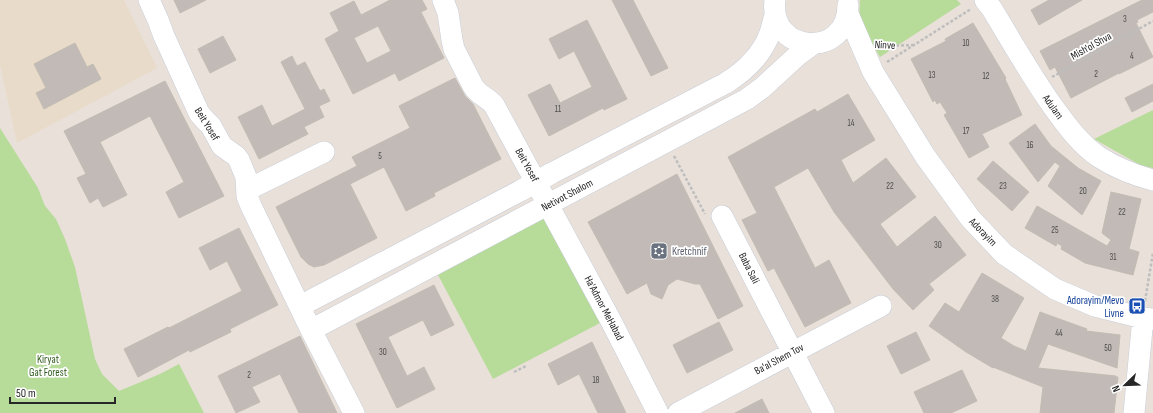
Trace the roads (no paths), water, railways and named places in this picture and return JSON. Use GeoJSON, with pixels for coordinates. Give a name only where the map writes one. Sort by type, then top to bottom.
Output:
{"type":"FeatureCollection","features":[{"type":"Feature","properties":{"kind":"street","name":"Beit Yosef"},"geometry":{"type":"LineString","coordinates":[[149,0],[199,113],[211,126],[222,146],[239,160],[246,177],[247,196],[251,206],[300,306]]}},
{"type":"Feature","properties":{"kind":"street","name":"Beit Yosef"},"geometry":{"type":"LineString","coordinates":[[443,0],[448,14],[454,49],[475,91],[488,99],[494,105],[553,214]]}},
{"type":"Feature","properties":{"kind":"street","name":"Adulam"},"geometry":{"type":"LineString","coordinates":[[988,3],[1038,85],[1062,120],[1078,139],[1099,157],[1130,174],[1153,180]]}},
{"type":"Feature","properties":{"kind":"street"},"geometry":{"type":"LineString","coordinates":[[354,413],[300,306],[726,83],[747,68],[765,45],[771,33],[775,7]]}},
{"type":"Feature","properties":{"kind":"street","name":"Adorayim"},"geometry":{"type":"LineString","coordinates":[[775,7],[778,24],[786,34],[796,41],[802,43],[838,43],[877,68]]}},
{"type":"Feature","properties":{"kind":"street","name":"Netivot Shalom"},"geometry":{"type":"LineString","coordinates":[[311,330],[553,214],[667,142],[747,99],[762,88],[798,54],[834,36],[845,22],[848,7]]}},
{"type":"Feature","properties":{"kind":"street","name":"Adorayim"},"geometry":{"type":"LineString","coordinates":[[848,7],[877,68],[929,162],[970,218],[1004,254],[1055,289],[1095,306],[1148,319]]}},
{"type":"Feature","properties":{"kind":"street"},"geometry":{"type":"LineString","coordinates":[[247,190],[324,152]]}},
{"type":"Feature","properties":{"kind":"street","name":"Ha'Admor MeHabad"},"geometry":{"type":"LineString","coordinates":[[553,214],[612,321],[658,413]]}},
{"type":"Feature","properties":{"kind":"street","name":"Baba Sali"},"geometry":{"type":"LineString","coordinates":[[722,216],[824,413]]}},
{"type":"Feature","properties":{"kind":"street","name":"Ba'al Shem Tov"},"geometry":{"type":"LineString","coordinates":[[678,413],[881,306]]}},
{"type":"Feature","properties":{"kind":"street"},"geometry":{"type":"LineString","coordinates":[[1134,413],[1148,319]]}},
{"type":"Feature","properties":{"kind":"place","name":"Kretchnif"},"geometry":{"type":"Point","coordinates":[659,251]}},
{"type":"Feature","properties":{"kind":"place","name":"Adorayim/Mevo Livne"},"geometry":{"type":"Point","coordinates":[1137,306]}},
{"type":"Feature","properties":{"kind":"park label","name":"Kiryat Gat Forest"},"geometry":{"type":"Point","coordinates":[48,365]}}]}
